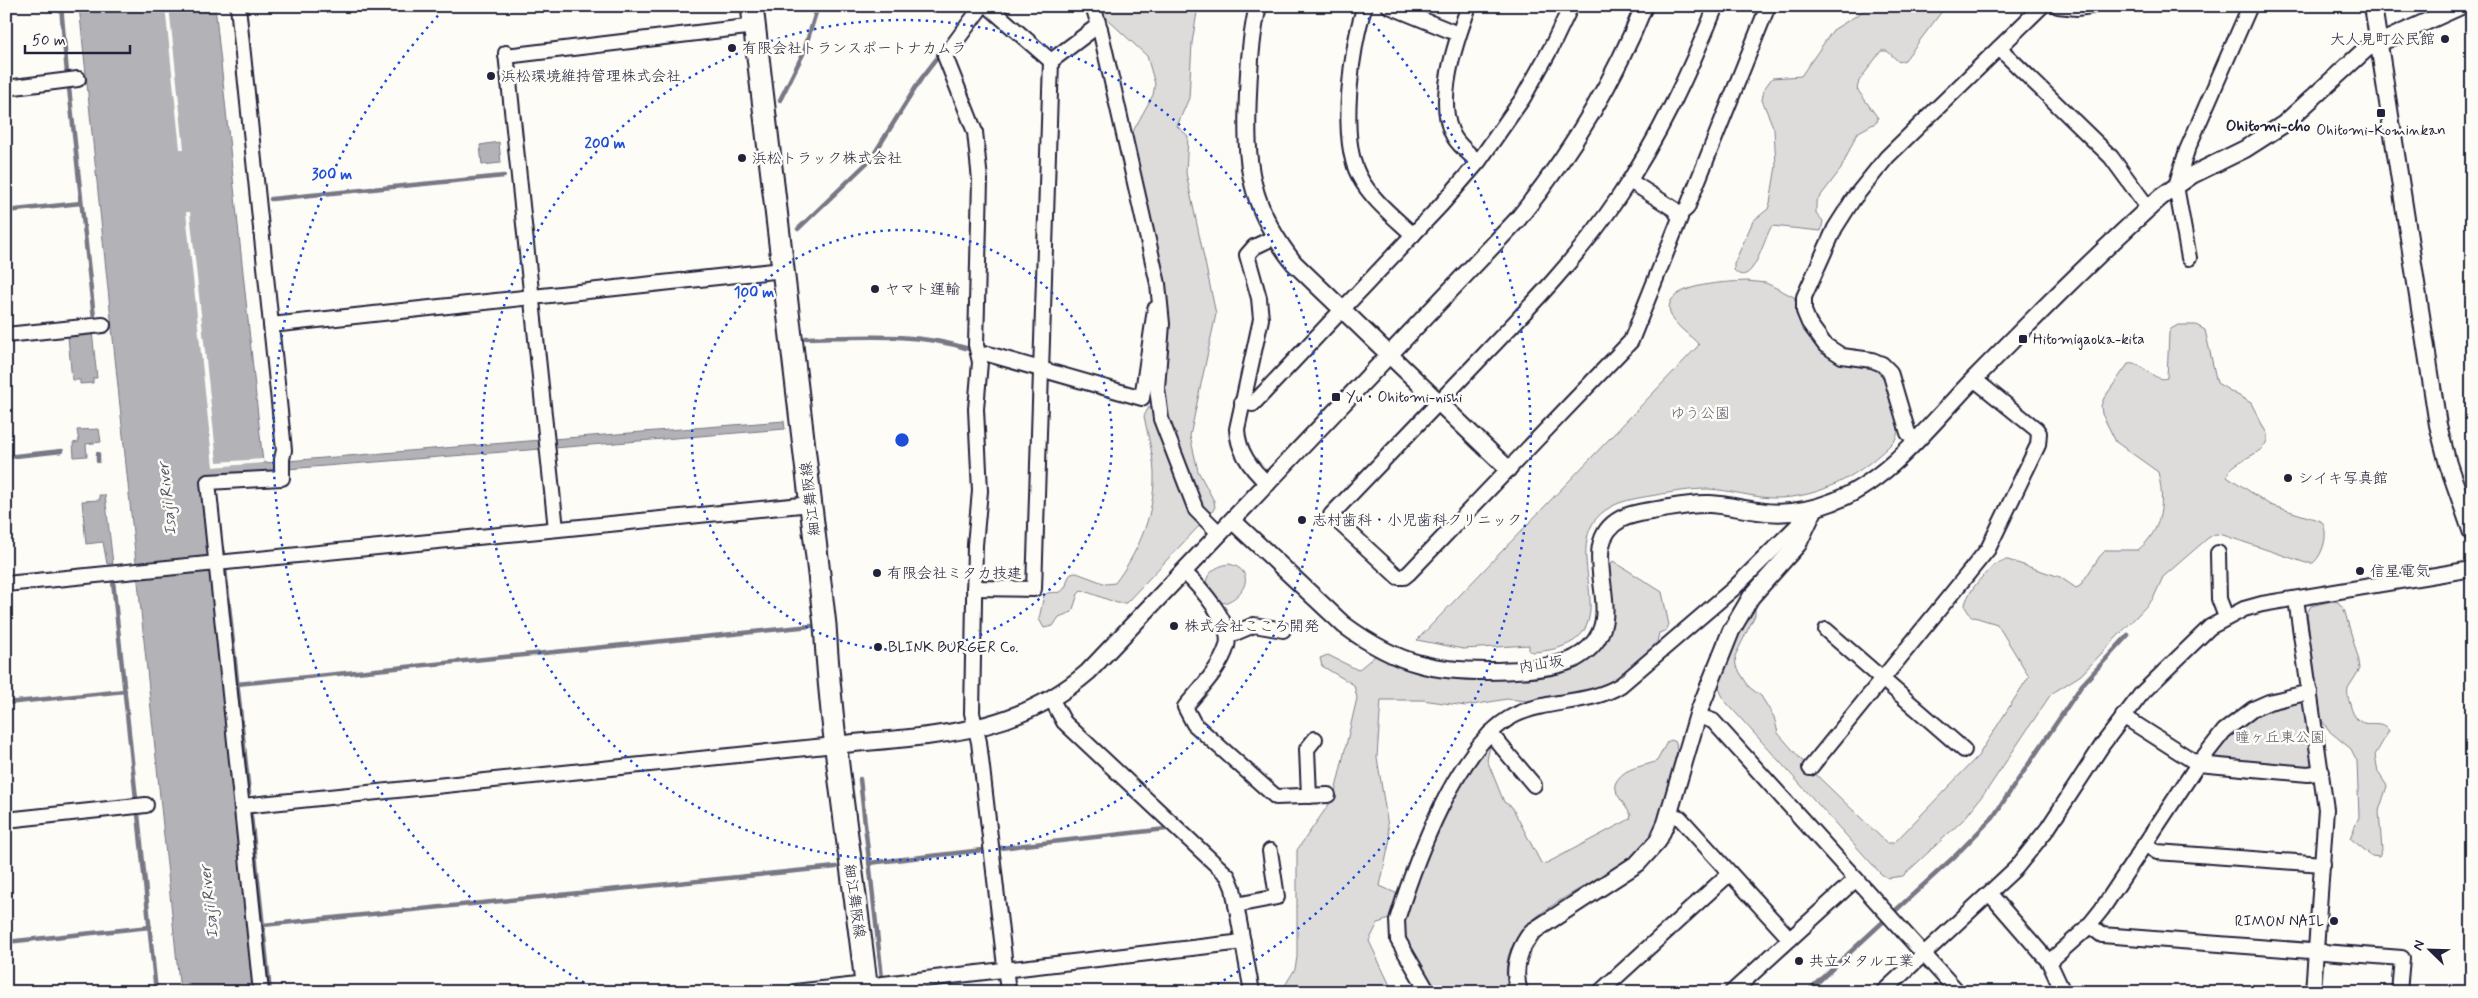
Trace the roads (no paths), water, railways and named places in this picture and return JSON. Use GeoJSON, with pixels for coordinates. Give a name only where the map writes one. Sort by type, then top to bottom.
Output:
{"type":"FeatureCollection","features":[{"type":"Feature","properties":{"kind":"main road","name":"細江舞阪線"},"geometry":{"type":"LineString","coordinates":[[754,16],[825,625],[835,745],[866,987]]}},
{"type":"Feature","properties":{"kind":"street"},"geometry":{"type":"LineString","coordinates":[[238,6],[284,450],[282,478],[208,482],[214,563],[261,992]]}},
{"type":"Feature","properties":{"kind":"street"},"geometry":{"type":"LineString","coordinates":[[982,6],[944,56],[975,132],[980,180],[976,345],[979,356],[976,416],[980,491],[974,588],[972,713],[980,752],[1008,992]]}},
{"type":"Feature","properties":{"kind":"street"},"geometry":{"type":"LineString","coordinates":[[988,6],[1051,61]]}},
{"type":"Feature","properties":{"kind":"street"},"geometry":{"type":"LineString","coordinates":[[1093,6],[1100,29],[1158,284],[1162,324],[1158,388],[1161,419],[1196,510],[1220,534]]}},
{"type":"Feature","properties":{"kind":"street"},"geometry":{"type":"LineString","coordinates":[[1258,6],[1250,48],[1246,148],[1254,190],[1261,210],[1275,237],[1294,262],[1508,470]]}},
{"type":"Feature","properties":{"kind":"street"},"geometry":{"type":"LineString","coordinates":[[1365,6],[1352,57],[1349,129],[1351,154],[1364,185],[1413,235]]}},
{"type":"Feature","properties":{"kind":"street"},"geometry":{"type":"LineString","coordinates":[[1389,6],[1458,34]]}},
{"type":"Feature","properties":{"kind":"street"},"geometry":{"type":"LineString","coordinates":[[1469,6],[1458,34],[1449,66],[1448,117],[1454,137],[1478,162]]}},
{"type":"Feature","properties":{"kind":"street"},"geometry":{"type":"LineString","coordinates":[[1242,402],[1253,404],[1413,235],[1478,162],[1523,98],[1571,6]]}},
{"type":"Feature","properties":{"kind":"street"},"geometry":{"type":"LineString","coordinates":[[242,806],[938,734],[975,728],[1018,716],[1052,700],[1088,672],[1504,235],[1544,186],[1601,98],[1644,6]]}},
{"type":"Feature","properties":{"kind":"street"},"geometry":{"type":"LineString","coordinates":[[1716,6],[1679,94],[1630,181],[1594,232],[1555,280],[1331,515],[1398,577],[1404,577],[1409,573],[1631,341],[1678,224],[1679,215],[1687,208],[1768,6]]}},
{"type":"Feature","properties":{"kind":"street"},"geometry":{"type":"LineString","coordinates":[[1915,440],[1908,433],[1890,372],[1882,364],[1872,360],[1842,356],[1825,345],[1808,323],[1804,311],[1804,299],[1835,228],[1854,198],[1887,157],[2042,6]]}},
{"type":"Feature","properties":{"kind":"street"},"geometry":{"type":"LineString","coordinates":[[2058,6],[2082,8],[2091,6]]}},
{"type":"Feature","properties":{"kind":"street"},"geometry":{"type":"LineString","coordinates":[[2189,258],[2176,186],[2187,150],[2250,6]]}},
{"type":"Feature","properties":{"kind":"street"},"geometry":{"type":"LineString","coordinates":[[2372,6],[2438,425],[2472,533]]}},
{"type":"Feature","properties":{"kind":"street","name":"内山坂"},"geometry":{"type":"LineString","coordinates":[[1233,521],[1328,611],[1361,638],[1393,654],[1420,664],[1454,670],[1483,671],[1542,666],[1568,661],[1591,647],[1601,632],[1605,615],[1600,560],[1602,539],[1607,530],[1624,517],[1696,504],[1720,505],[1774,513],[1815,508],[1840,499],[1864,486],[1915,440],[1974,379],[2149,208],[2176,186],[2271,133],[2302,109],[2363,51],[2378,42],[2461,6]]}},
{"type":"Feature","properties":{"kind":"street"},"geometry":{"type":"LineString","coordinates":[[556,529],[506,54],[754,16]]}},
{"type":"Feature","properties":{"kind":"street"},"geometry":{"type":"LineString","coordinates":[[1051,61],[1092,30],[1100,29]]}},
{"type":"Feature","properties":{"kind":"street"},"geometry":{"type":"LineString","coordinates":[[1999,48],[2111,156],[2149,208]]}},
{"type":"Feature","properties":{"kind":"street"},"geometry":{"type":"LineString","coordinates":[[974,588],[1034,589],[1051,61]]}},
{"type":"Feature","properties":{"kind":"street"},"geometry":{"type":"LineString","coordinates":[[6,88],[78,79]]}},
{"type":"Feature","properties":{"kind":"street"},"geometry":{"type":"LineString","coordinates":[[1630,181],[1674,209],[1679,215]]}},
{"type":"Feature","properties":{"kind":"street"},"geometry":{"type":"LineString","coordinates":[[1268,484],[1255,472],[1240,445],[1237,429],[1260,319],[1258,298],[1247,255],[1254,247],[1275,237]]}},
{"type":"Feature","properties":{"kind":"street"},"geometry":{"type":"LineString","coordinates":[[271,325],[784,270]]}},
{"type":"Feature","properties":{"kind":"street"},"geometry":{"type":"LineString","coordinates":[[979,356],[988,354],[1142,398],[1155,309],[1161,308]]}},
{"type":"Feature","properties":{"kind":"street"},"geometry":{"type":"LineString","coordinates":[[6,335],[103,325]]}},
{"type":"Feature","properties":{"kind":"street"},"geometry":{"type":"LineString","coordinates":[[1810,768],[1988,549],[2040,439],[2036,429],[1974,379]]}},
{"type":"Feature","properties":{"kind":"street"},"geometry":{"type":"LineString","coordinates":[[6,584],[811,504]]}},
{"type":"Feature","properties":{"kind":"street"},"geometry":{"type":"LineString","coordinates":[[1519,992],[1516,963],[1532,932],[1645,857],[1658,841],[1698,716],[1737,619],[1755,592],[1798,544],[1815,508]]}},
{"type":"Feature","properties":{"kind":"street"},"geometry":{"type":"LineString","coordinates":[[1428,992],[1398,940],[1397,920],[1446,794],[1479,745],[1490,733],[1520,713],[1600,695],[1620,684],[1734,589],[1815,508]]}},
{"type":"Feature","properties":{"kind":"street"},"geometry":{"type":"LineString","coordinates":[[2218,554],[2219,599],[2226,617]]}},
{"type":"Feature","properties":{"kind":"street"},"geometry":{"type":"LineString","coordinates":[[1882,992],[1990,894],[2033,848],[2123,716],[2164,671],[2210,627],[2244,609],[2472,569]]}},
{"type":"Feature","properties":{"kind":"street"},"geometry":{"type":"LineString","coordinates":[[1184,572],[1199,587],[1223,621],[1228,636],[1227,646],[1216,667],[1185,707],[1194,724],[1276,797],[1328,795]]}},
{"type":"Feature","properties":{"kind":"street"},"geometry":{"type":"LineString","coordinates":[[2296,599],[2322,772],[2326,817],[2313,992]]}},
{"type":"Feature","properties":{"kind":"street"},"geometry":{"type":"LineString","coordinates":[[1228,636],[1254,625],[1282,630]]}},
{"type":"Feature","properties":{"kind":"street"},"geometry":{"type":"LineString","coordinates":[[1826,630],[1964,750]]}},
{"type":"Feature","properties":{"kind":"street"},"geometry":{"type":"LineString","coordinates":[[2049,962],[2089,925],[2113,894],[2198,764],[2224,731],[2248,712],[2269,702],[2310,692]]}},
{"type":"Feature","properties":{"kind":"street"},"geometry":{"type":"LineString","coordinates":[[1052,700],[1064,722],[1224,871],[1232,882],[1252,992]]}},
{"type":"Feature","properties":{"kind":"street"},"geometry":{"type":"LineString","coordinates":[[1698,716],[1713,720],[1958,992]]}},
{"type":"Feature","properties":{"kind":"street"},"geometry":{"type":"LineString","coordinates":[[2123,716],[2198,764],[2308,774],[2322,772]]}},
{"type":"Feature","properties":{"kind":"street"},"geometry":{"type":"LineString","coordinates":[[1490,733],[1534,785]]}},
{"type":"Feature","properties":{"kind":"street"},"geometry":{"type":"LineString","coordinates":[[1309,796],[1306,749],[1315,740]]}},
{"type":"Feature","properties":{"kind":"street"},"geometry":{"type":"LineString","coordinates":[[6,820],[146,805]]}},
{"type":"Feature","properties":{"kind":"street"},"geometry":{"type":"LineString","coordinates":[[1668,814],[1680,818],[1790,938]]}},
{"type":"Feature","properties":{"kind":"street"},"geometry":{"type":"LineString","coordinates":[[2145,844],[2157,852],[2323,864]]}},
{"type":"Feature","properties":{"kind":"street"},"geometry":{"type":"LineString","coordinates":[[1236,905],[1277,897],[1270,851]]}},
{"type":"Feature","properties":{"kind":"street"},"geometry":{"type":"LineString","coordinates":[[1600,992],[1730,873]]}},
{"type":"Feature","properties":{"kind":"street"},"geometry":{"type":"LineString","coordinates":[[1732,992],[1856,878]]}},
{"type":"Feature","properties":{"kind":"street"},"geometry":{"type":"LineString","coordinates":[[1990,894],[2049,962],[2063,992]]}},
{"type":"Feature","properties":{"kind":"street"},"geometry":{"type":"LineString","coordinates":[[2089,925],[2102,935],[2402,958],[2399,992]]}},
{"type":"Feature","properties":{"kind":"street"},"geometry":{"type":"LineString","coordinates":[[795,992],[866,987],[1243,942]]}},
{"type":"Feature","properties":{"kind":"water","name":"Isaji River"},"geometry":{"type":"Polygon","coordinates":[[[79,6],[215,6],[263,463],[276,462],[277,470],[202,477],[256,992],[180,992],[79,6]]]}},
{"type":"Feature","properties":{"kind":"water"},"geometry":{"type":"Polygon","coordinates":[[[499,142],[501,163],[482,165],[480,145],[499,142]]]}},
{"type":"Feature","properties":{"kind":"water"},"geometry":{"type":"Polygon","coordinates":[[[92,331],[97,378],[93,378],[93,383],[80,384],[80,380],[72,380],[68,337],[86,335],[86,332],[92,331]]]}},
{"type":"Feature","properties":{"kind":"water"},"geometry":{"type":"Polygon","coordinates":[[[784,421],[785,429],[554,448],[553,439],[784,421]]]}},
{"type":"Feature","properties":{"kind":"water"},"geometry":{"type":"Polygon","coordinates":[[[99,429],[101,442],[86,444],[87,456],[74,457],[73,443],[79,442],[77,430],[99,429]]]}},
{"type":"Feature","properties":{"kind":"water"},"geometry":{"type":"Polygon","coordinates":[[[541,440],[541,449],[287,469],[287,461],[541,440]]]}},
{"type":"Feature","properties":{"kind":"water"},"geometry":{"type":"Polygon","coordinates":[[[99,495],[105,495],[113,564],[107,564],[103,542],[86,544],[82,501],[100,500],[99,495]]]}},
{"type":"Feature","properties":{"kind":"waterway"},"geometry":{"type":"LineString","coordinates":[[61,6],[67,73]]}},
{"type":"Feature","properties":{"kind":"waterway"},"geometry":{"type":"LineString","coordinates":[[780,100],[803,54],[818,6]]}},
{"type":"Feature","properties":{"kind":"waterway"},"geometry":{"type":"LineString","coordinates":[[798,229],[871,159],[921,79],[941,53]]}},
{"type":"Feature","properties":{"kind":"waterway"},"geometry":{"type":"LineString","coordinates":[[69,88],[94,318]]}},
{"type":"Feature","properties":{"kind":"waterway"},"geometry":{"type":"LineString","coordinates":[[271,199],[504,176]]}},
{"type":"Feature","properties":{"kind":"waterway"},"geometry":{"type":"LineString","coordinates":[[6,211],[81,203]]}},
{"type":"Feature","properties":{"kind":"waterway"},"geometry":{"type":"LineString","coordinates":[[806,338],[909,338],[929,340],[969,349]]}},
{"type":"Feature","properties":{"kind":"waterway"},"geometry":{"type":"LineString","coordinates":[[6,457],[62,451]]}},
{"type":"Feature","properties":{"kind":"waterway"},"geometry":{"type":"LineString","coordinates":[[98,454],[98,461]]}},
{"type":"Feature","properties":{"kind":"waterway"},"geometry":{"type":"LineString","coordinates":[[221,546],[224,554]]}},
{"type":"Feature","properties":{"kind":"waterway"},"geometry":{"type":"LineString","coordinates":[[225,568],[249,793]]}},
{"type":"Feature","properties":{"kind":"waterway"},"geometry":{"type":"LineString","coordinates":[[113,581],[136,799]]}},
{"type":"Feature","properties":{"kind":"waterway"},"geometry":{"type":"LineString","coordinates":[[237,684],[811,626]]}},
{"type":"Feature","properties":{"kind":"waterway"},"geometry":{"type":"LineString","coordinates":[[1895,911],[1955,856],[1993,817],[2082,685],[2128,635]]}},
{"type":"Feature","properties":{"kind":"waterway"},"geometry":{"type":"LineString","coordinates":[[6,703],[125,691]]}},
{"type":"Feature","properties":{"kind":"waterway"},"geometry":{"type":"LineString","coordinates":[[860,779],[882,978]]}},
{"type":"Feature","properties":{"kind":"waterway"},"geometry":{"type":"LineString","coordinates":[[138,814],[156,992]]}},
{"type":"Feature","properties":{"kind":"waterway"},"geometry":{"type":"LineString","coordinates":[[251,816],[270,992]]}},
{"type":"Feature","properties":{"kind":"waterway"},"geometry":{"type":"LineString","coordinates":[[1000,848],[1166,829]]}},
{"type":"Feature","properties":{"kind":"waterway"},"geometry":{"type":"LineString","coordinates":[[869,863],[983,850]]}},
{"type":"Feature","properties":{"kind":"waterway"},"geometry":{"type":"LineString","coordinates":[[263,925],[836,867]]}},
{"type":"Feature","properties":{"kind":"waterway"},"geometry":{"type":"LineString","coordinates":[[1807,992],[1885,920]]}},
{"type":"Feature","properties":{"kind":"waterway"},"geometry":{"type":"LineString","coordinates":[[6,942],[150,927]]}},
{"type":"Feature","properties":{"kind":"place","name":"大人見町公民館"},"geometry":{"type":"Point","coordinates":[2445,39]}},
{"type":"Feature","properties":{"kind":"place","name":"有限会社トランスポートナカムラ"},"geometry":{"type":"Point","coordinates":[732,48]}},
{"type":"Feature","properties":{"kind":"place","name":"浜松環境維持管理株式会社"},"geometry":{"type":"Point","coordinates":[491,76]}},
{"type":"Feature","properties":{"kind":"place","name":"Ohitomi-Kominkan"},"geometry":{"type":"Point","coordinates":[2381,113]}},
{"type":"Feature","properties":{"kind":"place","name":"浜松トラック株式会社"},"geometry":{"type":"Point","coordinates":[742,158]}},
{"type":"Feature","properties":{"kind":"place","name":"ヤマト運輸"},"geometry":{"type":"Point","coordinates":[875,289]}},
{"type":"Feature","properties":{"kind":"place","name":"Hitomigaoka-kita"},"geometry":{"type":"Point","coordinates":[2023,339]}},
{"type":"Feature","properties":{"kind":"place","name":"Yu・Ohitomi-nishi"},"geometry":{"type":"Point","coordinates":[1336,397]}},
{"type":"Feature","properties":{"kind":"place","name":"シイキ写真館"},"geometry":{"type":"Point","coordinates":[2288,478]}},
{"type":"Feature","properties":{"kind":"place","name":"志村歯科・小児歯科クリニック"},"geometry":{"type":"Point","coordinates":[1302,520]}},
{"type":"Feature","properties":{"kind":"place","name":"信星電気"},"geometry":{"type":"Point","coordinates":[2360,571]}},
{"type":"Feature","properties":{"kind":"place","name":"有限会社ミタカ技建"},"geometry":{"type":"Point","coordinates":[877,573]}},
{"type":"Feature","properties":{"kind":"place","name":"株式会社こころ開発"},"geometry":{"type":"Point","coordinates":[1174,626]}},
{"type":"Feature","properties":{"kind":"place","name":"BLINK BURGER Co."},"geometry":{"type":"Point","coordinates":[878,647]}},
{"type":"Feature","properties":{"kind":"place","name":"RIMON NAIL"},"geometry":{"type":"Point","coordinates":[2334,921]}},
{"type":"Feature","properties":{"kind":"place","name":"共立メタル工業"},"geometry":{"type":"Point","coordinates":[1799,961]}},
{"type":"Feature","properties":{"kind":"district","name":"Ohitomi-cho"},"geometry":{"type":"Point","coordinates":[2268,125]}},
{"type":"Feature","properties":{"kind":"park label","name":"ゆう公園"},"geometry":{"type":"Point","coordinates":[1700,413]}},
{"type":"Feature","properties":{"kind":"park label","name":"瞳ヶ丘東公園"},"geometry":{"type":"Point","coordinates":[2280,737]}}]}
